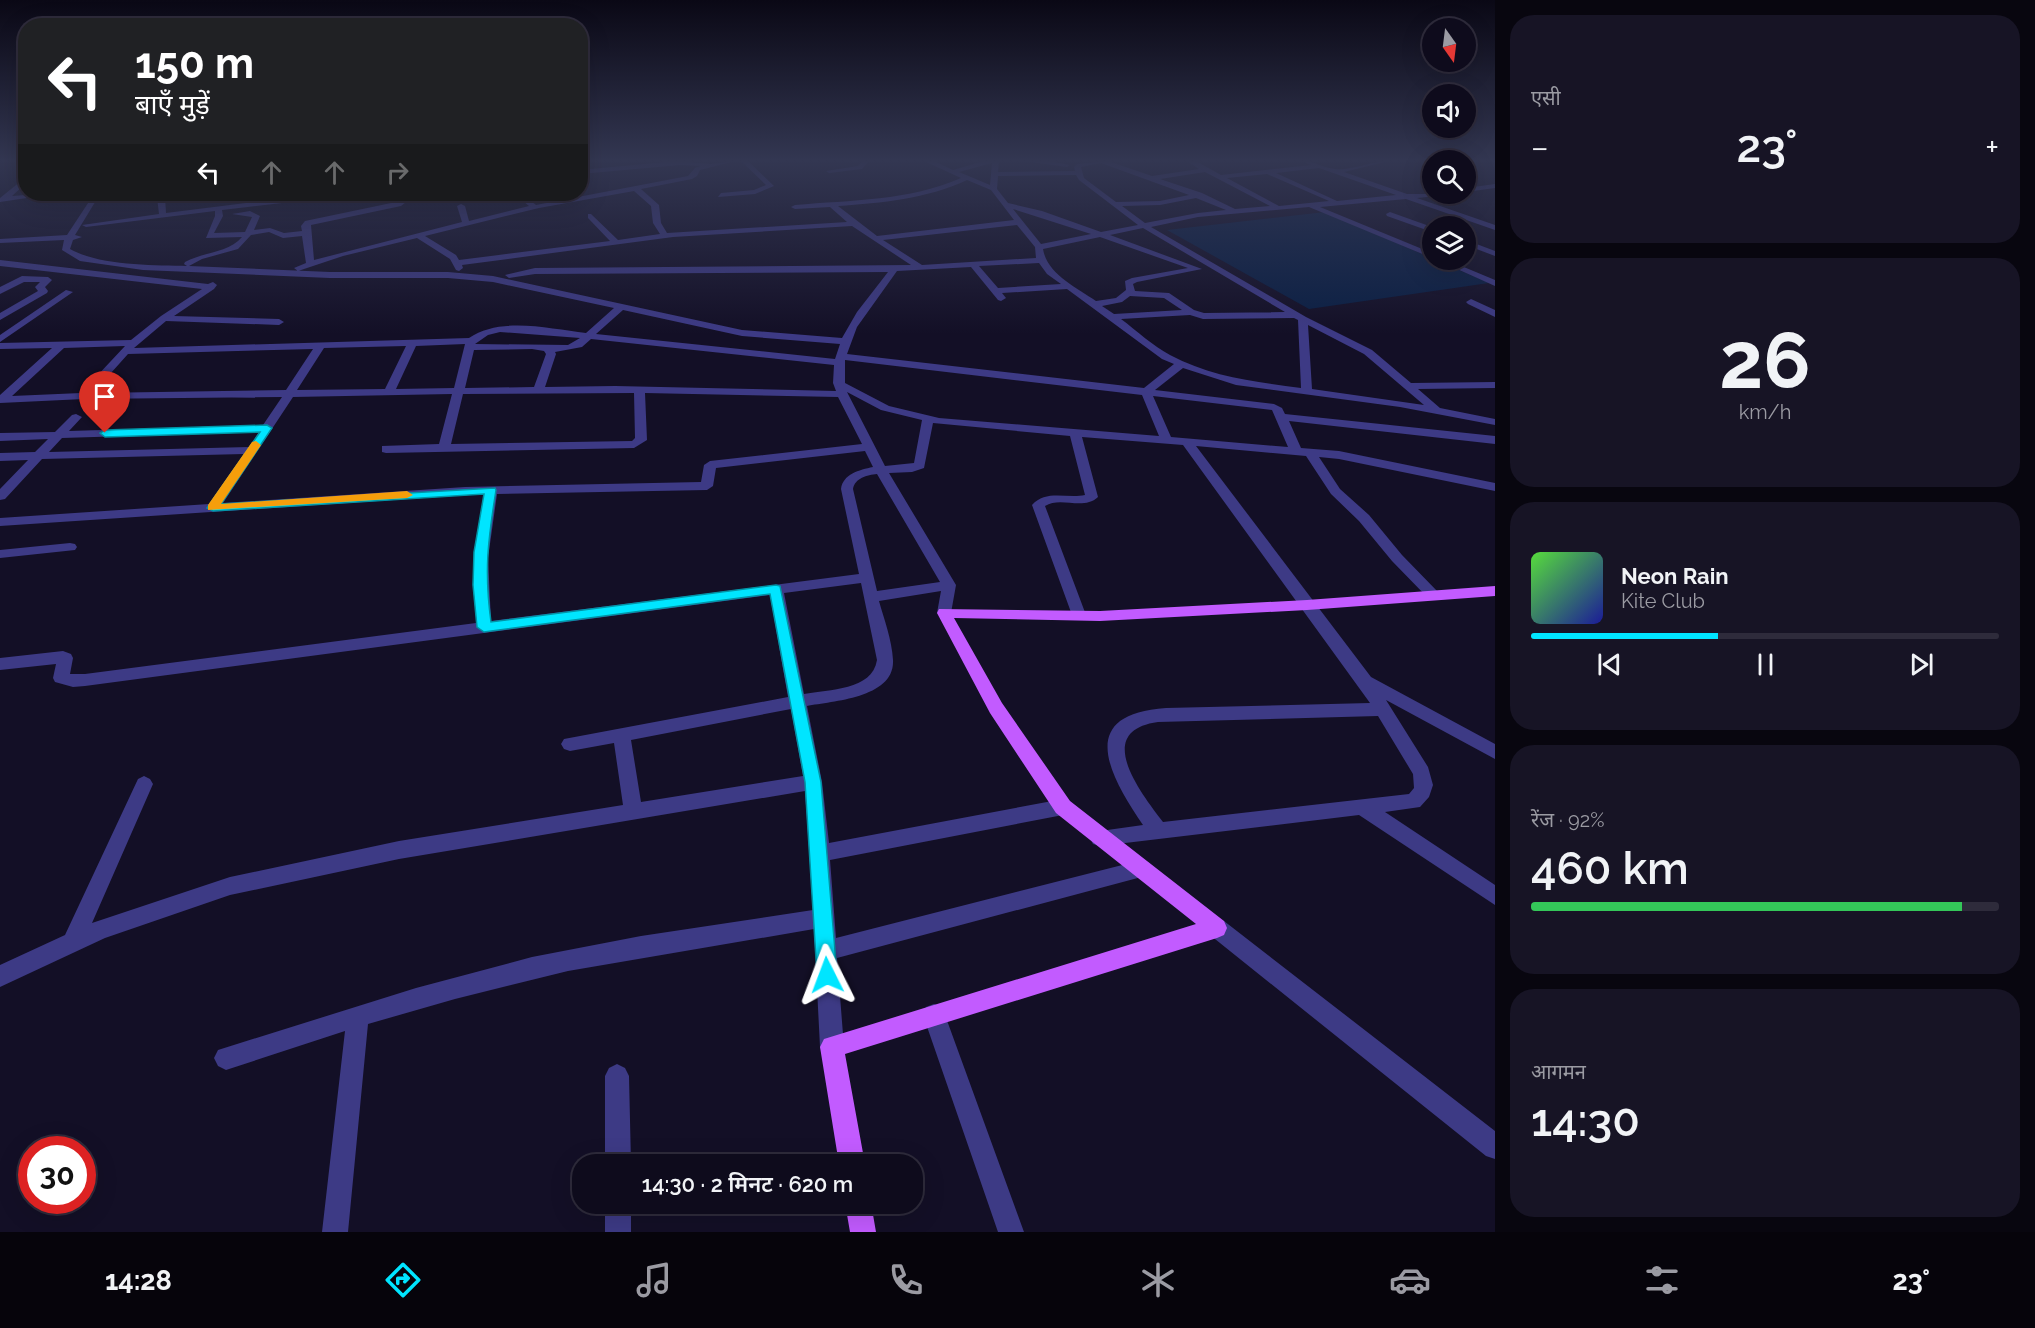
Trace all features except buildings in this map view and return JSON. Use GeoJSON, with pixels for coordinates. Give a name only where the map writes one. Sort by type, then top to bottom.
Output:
{"type":"FeatureCollection","features":[{"type":"Feature","properties":{"kind":"main road"},"geometry":{"type":"LineString","coordinates":[[1217,928],[1063,807],[996,708],[944,613],[1100,616],[1307,605],[1495,591]]}},
{"type":"Feature","properties":{"kind":"main road"},"geometry":{"type":"LineString","coordinates":[[850,1154],[832,1047],[1217,928]]}},
{"type":"Feature","properties":{"kind":"main road"},"geometry":{"type":"LineString","coordinates":[[860,1214],[863,1232]]}},
{"type":"Feature","properties":{"kind":"street"},"geometry":{"type":"LineString","coordinates":[[81,218],[69,238],[66,250],[80,258],[143,267],[231,271],[330,275],[448,274],[493,279],[742,333],[845,338]]}},
{"type":"Feature","properties":{"kind":"street"},"geometry":{"type":"LineString","coordinates":[[90,218],[81,236],[80,251],[129,260],[251,268],[458,266],[665,236],[854,224]]}},
{"type":"Feature","properties":{"kind":"street"},"geometry":{"type":"LineString","coordinates":[[86,225],[136,218]]}},
{"type":"Feature","properties":{"kind":"street"},"geometry":{"type":"LineString","coordinates":[[216,218],[208,236],[270,230],[280,236],[306,233]]}},
{"type":"Feature","properties":{"kind":"street"},"geometry":{"type":"LineString","coordinates":[[188,264],[204,254],[235,249],[256,218]]}},
{"type":"Feature","properties":{"kind":"street"},"geometry":{"type":"LineString","coordinates":[[310,264],[305,226],[333,218]]}},
{"type":"Feature","properties":{"kind":"street"},"geometry":{"type":"LineString","coordinates":[[464,218],[466,224]]}},
{"type":"Feature","properties":{"kind":"street"},"geometry":{"type":"LineString","coordinates":[[298,268],[488,218]]}},
{"type":"Feature","properties":{"kind":"street"},"geometry":{"type":"LineString","coordinates":[[593,218],[616,242]]}},
{"type":"Feature","properties":{"kind":"street"},"geometry":{"type":"LineString","coordinates":[[656,218],[665,236]]}},
{"type":"Feature","properties":{"kind":"street"},"geometry":{"type":"LineString","coordinates":[[848,218],[921,268]]}},
{"type":"Feature","properties":{"kind":"street"},"geometry":{"type":"LineString","coordinates":[[1016,218],[1039,247],[1041,260],[1050,272],[1166,357],[1181,364],[1236,382],[1307,391],[1495,422]]}},
{"type":"Feature","properties":{"kind":"street"},"geometry":{"type":"LineString","coordinates":[[1054,218],[1198,269],[1135,280],[1128,283],[1130,293]]}},
{"type":"Feature","properties":{"kind":"street"},"geometry":{"type":"LineString","coordinates":[[1135,218],[1300,317],[1368,352],[1410,386],[1436,411]]}},
{"type":"Feature","properties":{"kind":"street"},"geometry":{"type":"LineString","coordinates":[[1039,247],[1181,218]]}},
{"type":"Feature","properties":{"kind":"street"},"geometry":{"type":"LineString","coordinates":[[1342,218],[1422,252]]}},
{"type":"Feature","properties":{"kind":"street"},"geometry":{"type":"LineString","coordinates":[[1402,218],[1422,226]]}},
{"type":"Feature","properties":{"kind":"street"},"geometry":{"type":"LineString","coordinates":[[1468,218],[1495,228]]}},
{"type":"Feature","properties":{"kind":"street"},"geometry":{"type":"LineString","coordinates":[[876,238],[1019,222]]}},
{"type":"Feature","properties":{"kind":"street"},"geometry":{"type":"LineString","coordinates":[[0,242],[81,236]]}},
{"type":"Feature","properties":{"kind":"street"},"geometry":{"type":"LineString","coordinates":[[419,236],[453,257],[458,266]]}},
{"type":"Feature","properties":{"kind":"street"},"geometry":{"type":"LineString","coordinates":[[1476,245],[1493,251]]}},
{"type":"Feature","properties":{"kind":"street"},"geometry":{"type":"LineString","coordinates":[[1476,253],[1493,251]]}},
{"type":"Feature","properties":{"kind":"street"},"geometry":{"type":"LineString","coordinates":[[509,275],[535,271],[894,269],[1041,260]]}},
{"type":"Feature","properties":{"kind":"street"},"geometry":{"type":"LineString","coordinates":[[0,263],[211,287]]}},
{"type":"Feature","properties":{"kind":"street"},"geometry":{"type":"LineString","coordinates":[[973,264],[1003,300]]}},
{"type":"Feature","properties":{"kind":"street"},"geometry":{"type":"LineString","coordinates":[[458,266],[758,329],[845,338]]}},
{"type":"Feature","properties":{"kind":"street"},"geometry":{"type":"LineString","coordinates":[[0,291],[22,279],[33,267]]}},
{"type":"Feature","properties":{"kind":"street"},"geometry":{"type":"LineString","coordinates":[[894,269],[845,338],[840,359],[840,389],[880,469],[949,585],[944,613]]}},
{"type":"Feature","properties":{"kind":"street"},"geometry":{"type":"LineString","coordinates":[[1464,270],[1495,283]]}},
{"type":"Feature","properties":{"kind":"street"},"geometry":{"type":"LineString","coordinates":[[84,396],[133,343],[231,271]]}},
{"type":"Feature","properties":{"kind":"street"},"geometry":{"type":"LineString","coordinates":[[0,280],[48,280],[39,287],[44,291],[0,317]]}},
{"type":"Feature","properties":{"kind":"street"},"geometry":{"type":"LineString","coordinates":[[995,291],[1070,286]]}},
{"type":"Feature","properties":{"kind":"street"},"geometry":{"type":"LineString","coordinates":[[0,339],[69,292]]}},
{"type":"Feature","properties":{"kind":"street"},"geometry":{"type":"LineString","coordinates":[[1095,304],[1119,300],[1130,293],[1166,295],[1191,312],[1203,316],[1300,317]]}},
{"type":"Feature","properties":{"kind":"street"},"geometry":{"type":"LineString","coordinates":[[1471,302],[1495,314]]}},
{"type":"Feature","properties":{"kind":"street"},"geometry":{"type":"LineString","coordinates":[[125,351],[412,343],[532,346],[548,349],[573,347],[589,336],[622,306]]}},
{"type":"Feature","properties":{"kind":"street"},"geometry":{"type":"LineString","coordinates":[[1113,317],[1191,312]]}},
{"type":"Feature","properties":{"kind":"street"},"geometry":{"type":"LineString","coordinates":[[1300,317],[1307,391]]}},
{"type":"Feature","properties":{"kind":"street"},"geometry":{"type":"LineString","coordinates":[[164,318],[279,322]]}},
{"type":"Feature","properties":{"kind":"street"},"geometry":{"type":"LineString","coordinates":[[444,448],[470,344],[488,331],[507,329],[840,359],[1274,407]]}},
{"type":"Feature","properties":{"kind":"street"},"geometry":{"type":"LineString","coordinates":[[0,346],[133,343]]}},
{"type":"Feature","properties":{"kind":"street"},"geometry":{"type":"LineString","coordinates":[[389,392],[412,343]]}},
{"type":"Feature","properties":{"kind":"street"},"geometry":{"type":"LineString","coordinates":[[0,400],[61,345]]}},
{"type":"Feature","properties":{"kind":"street"},"geometry":{"type":"LineString","coordinates":[[213,508],[320,346]]}},
{"type":"Feature","properties":{"kind":"street"},"geometry":{"type":"LineString","coordinates":[[538,390],[550,354],[548,349]]}},
{"type":"Feature","properties":{"kind":"street"},"geometry":{"type":"LineString","coordinates":[[1146,392],[1181,364]]}},
{"type":"Feature","properties":{"kind":"street"},"geometry":{"type":"LineString","coordinates":[[1236,382],[1264,398],[1274,407],[1283,417],[1303,452],[1335,491],[1371,525],[1397,558],[1433,595]]}},
{"type":"Feature","properties":{"kind":"street"},"geometry":{"type":"LineString","coordinates":[[1410,386],[1495,385]]}},
{"type":"Feature","properties":{"kind":"street"},"geometry":{"type":"LineString","coordinates":[[0,400],[84,396],[538,390],[840,389],[885,408],[928,419],[1339,455],[1495,487]]}},
{"type":"Feature","properties":{"kind":"street"},"geometry":{"type":"LineString","coordinates":[[386,449],[634,444],[641,440],[639,390]]}},
{"type":"Feature","properties":{"kind":"street"},"geometry":{"type":"LineString","coordinates":[[1146,392],[1166,440]]}},
{"type":"Feature","properties":{"kind":"street"},"geometry":{"type":"LineString","coordinates":[[0,496],[76,417]]}},
{"type":"Feature","properties":{"kind":"street"},"geometry":{"type":"LineString","coordinates":[[1283,417],[1495,440]]}},
{"type":"Feature","properties":{"kind":"street"},"geometry":{"type":"LineString","coordinates":[[570,744],[854,691],[879,680],[884,671],[885,660],[847,489],[851,480],[880,469],[913,469],[920,465],[928,419]]}},
{"type":"Feature","properties":{"kind":"street"},"geometry":{"type":"LineString","coordinates":[[0,437],[267,428]]}},
{"type":"Feature","properties":{"kind":"street"},"geometry":{"type":"LineString","coordinates":[[1075,433],[1092,497],[1081,501],[1047,499],[1038,505],[1079,615]]}},
{"type":"Feature","properties":{"kind":"street"},"geometry":{"type":"LineString","coordinates":[[1100,838],[1413,801],[1423,793],[1426,785],[1422,772],[1365,680],[1187,442]]}},
{"type":"Feature","properties":{"kind":"street"},"geometry":{"type":"LineString","coordinates":[[0,522],[490,490],[707,486],[710,465],[868,447]]}},
{"type":"Feature","properties":{"kind":"street"},"geometry":{"type":"LineString","coordinates":[[0,457],[252,450]]}},
{"type":"Feature","properties":{"kind":"street"},"geometry":{"type":"LineString","coordinates":[[484,627],[479,585],[480,552],[490,490]]}},
{"type":"Feature","properties":{"kind":"street"},"geometry":{"type":"LineString","coordinates":[[0,554],[70,547]]}},
{"type":"Feature","properties":{"kind":"street"},"geometry":{"type":"LineString","coordinates":[[0,664],[63,657],[65,658],[62,678],[73,681],[867,578]]}},
{"type":"Feature","properties":{"kind":"street"},"geometry":{"type":"LineString","coordinates":[[872,597],[949,585]]}},
{"type":"Feature","properties":{"kind":"street"},"geometry":{"type":"LineString","coordinates":[[776,589],[813,782],[820,853],[832,1047]]}},
{"type":"Feature","properties":{"kind":"street"},"geometry":{"type":"LineString","coordinates":[[1365,680],[1495,752]]}},
{"type":"Feature","properties":{"kind":"street"},"geometry":{"type":"LineString","coordinates":[[1158,830],[1133,797],[1117,754],[1116,738],[1123,727],[1134,721],[1155,716],[1234,712],[1383,709]]}},
{"type":"Feature","properties":{"kind":"street"},"geometry":{"type":"LineString","coordinates":[[621,734],[633,810]]}},
{"type":"Feature","properties":{"kind":"street"},"geometry":{"type":"LineString","coordinates":[[0,976],[101,929],[230,886],[399,850],[813,782]]}},
{"type":"Feature","properties":{"kind":"street"},"geometry":{"type":"LineString","coordinates":[[72,943],[144,784]]}},
{"type":"Feature","properties":{"kind":"street"},"geometry":{"type":"LineString","coordinates":[[1360,806],[1495,896]]}},
{"type":"Feature","properties":{"kind":"street"},"geometry":{"type":"LineString","coordinates":[[820,853],[1063,807]]}},
{"type":"Feature","properties":{"kind":"street"},"geometry":{"type":"LineString","coordinates":[[826,951],[1142,868]]}},
{"type":"Feature","properties":{"kind":"street"},"geometry":{"type":"LineString","coordinates":[[226,1058],[421,996],[589,955],[824,918]]}},
{"type":"Feature","properties":{"kind":"street"},"geometry":{"type":"LineString","coordinates":[[1217,928],[1495,1147]]}},
{"type":"Feature","properties":{"kind":"street"},"geometry":{"type":"LineString","coordinates":[[933,1015],[1011,1232]]}},
{"type":"Feature","properties":{"kind":"street"},"geometry":{"type":"LineString","coordinates":[[335,1232],[358,1016]]}},
{"type":"Feature","properties":{"kind":"street"},"geometry":{"type":"LineString","coordinates":[[617,1076],[618,1154]]}},
{"type":"Feature","properties":{"kind":"street"},"geometry":{"type":"LineString","coordinates":[[618,1214],[618,1232]]}},
{"type":"Feature","properties":{"kind":"water"},"geometry":{"type":"Polygon","coordinates":[[[1268,218],[1340,218],[1422,254],[1422,270],[1459,270],[1489,283],[1309,309],[1167,230],[1268,218]]]}},
{"type":"Feature","properties":{"kind":"slow traffic"},"geometry":{"type":"LineString","coordinates":[[256,445],[213,508],[407,495]]}},
{"type":"Feature","properties":{"kind":"route"},"geometry":{"type":"LineString","coordinates":[[105,433],[267,428],[213,508],[490,490],[480,552],[479,585],[484,627],[776,589],[813,782],[820,853],[827,975]]}}]}
